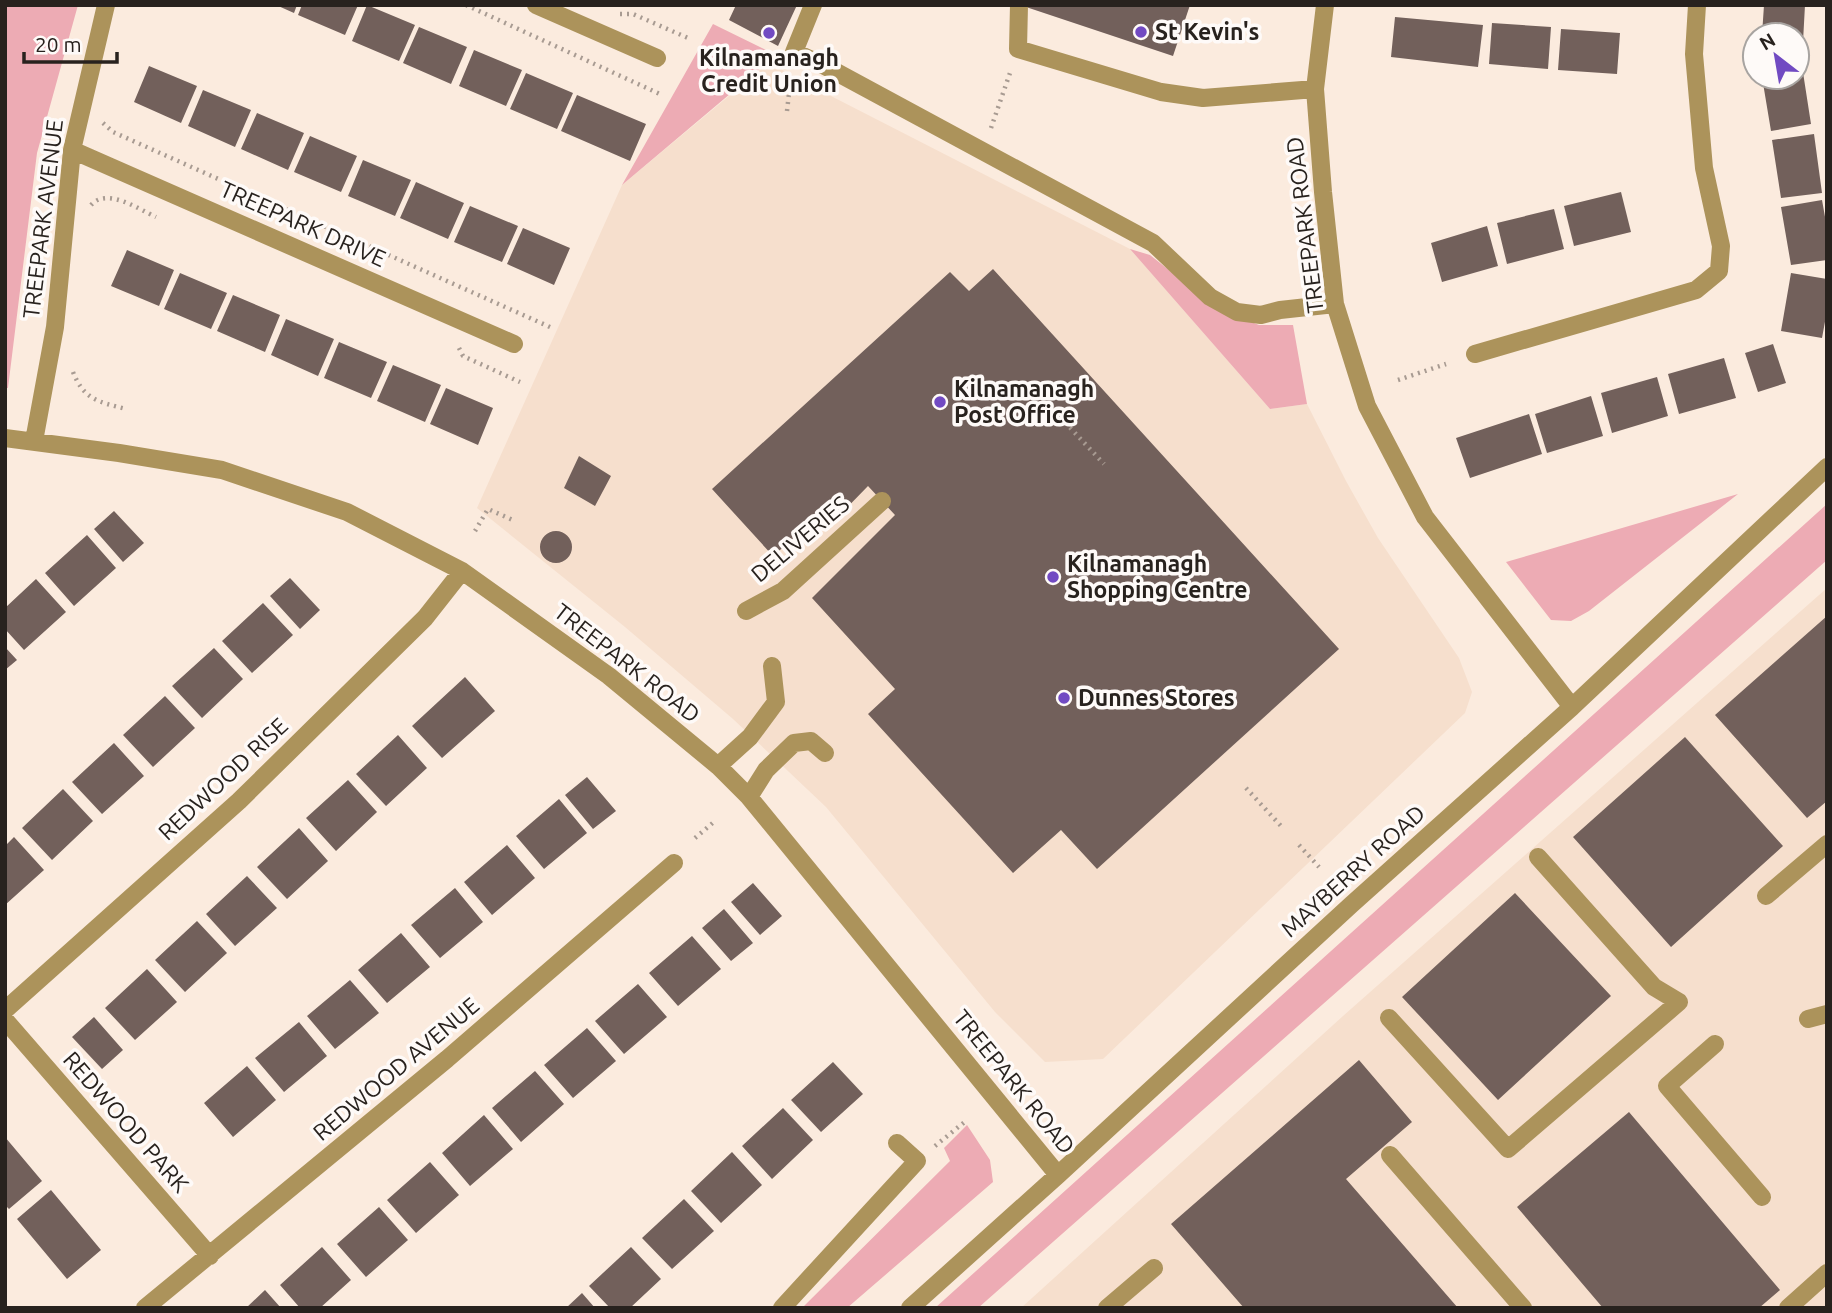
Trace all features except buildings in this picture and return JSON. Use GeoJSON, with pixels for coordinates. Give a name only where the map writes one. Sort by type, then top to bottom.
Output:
{"type":"FeatureCollection","features":[{"type":"Feature","properties":{"kind":"street","name":"TREEPARK AVENUE"},"geometry":{"type":"LineString","coordinates":[[34,441],[55,327],[72,150],[106,5]]}},
{"type":"Feature","properties":{"kind":"street"},"geometry":{"type":"LineString","coordinates":[[536,5],[657,58]]}},
{"type":"Feature","properties":{"kind":"street"},"geometry":{"type":"LineString","coordinates":[[813,5],[794,52],[838,72],[1153,243],[1210,297],[1237,312],[1261,315],[1280,310],[1335,304]]}},
{"type":"Feature","properties":{"kind":"street"},"geometry":{"type":"LineString","coordinates":[[1019,5],[1018,49],[1161,92],[1192,97],[1215,97],[1315,89]]}},
{"type":"Feature","properties":{"kind":"street","name":"TREEPARK ROAD"},"geometry":{"type":"LineString","coordinates":[[1325,5],[1315,89],[1322,192],[1335,304],[1367,406],[1425,517],[1572,707]]}},
{"type":"Feature","properties":{"kind":"street"},"geometry":{"type":"LineString","coordinates":[[1475,354],[1696,290],[1719,271],[1721,246],[1703,168],[1694,54],[1696,5]]}},
{"type":"Feature","properties":{"kind":"street","name":"TREEPARK DRIVE"},"geometry":{"type":"LineString","coordinates":[[72,150],[514,344]]}},
{"type":"Feature","properties":{"kind":"street","name":"TREEPARK ROAD"},"geometry":{"type":"LineString","coordinates":[[5,438],[222,470],[347,512],[462,571],[609,676],[718,766],[749,797],[1058,1175]]}},
{"type":"Feature","properties":{"kind":"street","name":"MAYBERRY ROAD"},"geometry":{"type":"LineString","coordinates":[[910,1308],[1572,707],[1827,467]]}},
{"type":"Feature","properties":{"kind":"street","name":"DELIVERIES"},"geometry":{"type":"LineString","coordinates":[[747,611],[783,590],[882,501]]}},
{"type":"Feature","properties":{"kind":"street","name":"REDWOOD RISE"},"geometry":{"type":"LineString","coordinates":[[5,1010],[239,801],[425,618],[462,571]]}},
{"type":"Feature","properties":{"kind":"street"},"geometry":{"type":"LineString","coordinates":[[718,766],[750,737],[776,702],[772,666]]}},
{"type":"Feature","properties":{"kind":"street"},"geometry":{"type":"LineString","coordinates":[[749,797],[766,770],[794,743],[811,741],[825,753]]}},
{"type":"Feature","properties":{"kind":"street"},"geometry":{"type":"LineString","coordinates":[[1766,896],[1827,844]]}},
{"type":"Feature","properties":{"kind":"street"},"geometry":{"type":"LineString","coordinates":[[1389,1018],[1508,1149],[1679,1002],[1654,987],[1538,857]]}},
{"type":"Feature","properties":{"kind":"street","name":"REDWOOD AVENUE"},"geometry":{"type":"LineString","coordinates":[[145,1308],[447,1059],[674,863]]}},
{"type":"Feature","properties":{"kind":"street"},"geometry":{"type":"LineString","coordinates":[[1808,1019],[1827,1014]]}},
{"type":"Feature","properties":{"kind":"street","name":"REDWOOD PARK"},"geometry":{"type":"LineString","coordinates":[[5,1020],[210,1256]]}},
{"type":"Feature","properties":{"kind":"street"},"geometry":{"type":"LineString","coordinates":[[1714,1044],[1667,1086],[1762,1197]]}},
{"type":"Feature","properties":{"kind":"street"},"geometry":{"type":"LineString","coordinates":[[782,1308],[917,1161],[897,1143]]}},
{"type":"Feature","properties":{"kind":"street"},"geometry":{"type":"LineString","coordinates":[[1390,1155],[1523,1308]]}},
{"type":"Feature","properties":{"kind":"street"},"geometry":{"type":"LineString","coordinates":[[1107,1308],[1154,1268]]}},
{"type":"Feature","properties":{"kind":"street"},"geometry":{"type":"LineString","coordinates":[[1788,1308],[1827,1273]]}},
{"type":"Feature","properties":{"kind":"path"},"geometry":{"type":"LineString","coordinates":[[466,5],[662,95]]}},
{"type":"Feature","properties":{"kind":"path"},"geometry":{"type":"LineString","coordinates":[[611,10],[621,15],[634,14],[688,38]]}},
{"type":"Feature","properties":{"kind":"path"},"geometry":{"type":"LineString","coordinates":[[983,152],[1018,49]]}},
{"type":"Feature","properties":{"kind":"path"},"geometry":{"type":"LineString","coordinates":[[787,111],[791,73]]}},
{"type":"Feature","properties":{"kind":"path"},"geometry":{"type":"LineString","coordinates":[[98,118],[113,132],[550,327]]}},
{"type":"Feature","properties":{"kind":"path"},"geometry":{"type":"LineString","coordinates":[[88,207],[96,200],[109,197],[159,218]]}},
{"type":"Feature","properties":{"kind":"path"},"geometry":{"type":"LineString","coordinates":[[459,346],[463,356],[520,382]]}},
{"type":"Feature","properties":{"kind":"path"},"geometry":{"type":"LineString","coordinates":[[74,361],[73,373],[80,390],[98,402],[126,409]]}},
{"type":"Feature","properties":{"kind":"path"},"geometry":{"type":"LineString","coordinates":[[1398,380],[1446,364]]}},
{"type":"Feature","properties":{"kind":"path"},"geometry":{"type":"LineString","coordinates":[[1046,402],[1104,464]]}},
{"type":"Feature","properties":{"kind":"path"},"geometry":{"type":"LineString","coordinates":[[475,531],[488,509],[516,522]]}},
{"type":"Feature","properties":{"kind":"path"},"geometry":{"type":"LineString","coordinates":[[1246,788],[1281,826]]}},
{"type":"Feature","properties":{"kind":"path"},"geometry":{"type":"LineString","coordinates":[[695,838],[715,821]]}},
{"type":"Feature","properties":{"kind":"path"},"geometry":{"type":"LineString","coordinates":[[1298,845],[1319,867]]}},
{"type":"Feature","properties":{"kind":"path"},"geometry":{"type":"LineString","coordinates":[[931,1149],[967,1120]]}},
{"type":"Feature","properties":{"kind":"shaded area"},"geometry":{"type":"Polygon","coordinates":[[[5,5],[78,5],[37,153],[8,388],[5,388],[5,5]]]}},
{"type":"Feature","properties":{"kind":"shaded area"},"geometry":{"type":"Polygon","coordinates":[[[713,24],[776,55],[622,185],[713,24]]]}},
{"type":"Feature","properties":{"kind":"shaded area"},"geometry":{"type":"Polygon","coordinates":[[[771,61],[788,74],[1130,249],[1270,409],[1307,404],[1378,538],[1459,658],[1472,692],[1465,713],[1103,1059],[1045,1062],[995,1012],[826,807],[733,719],[625,627],[477,508],[622,185],[771,61]]]}},
{"type":"Feature","properties":{"kind":"shaded area"},"geometry":{"type":"Polygon","coordinates":[[[1130,249],[1150,255],[1218,309],[1259,325],[1293,325],[1307,404],[1270,409],[1130,249]]]}},
{"type":"Feature","properties":{"kind":"shaded area"},"geometry":{"type":"Polygon","coordinates":[[[1738,494],[1589,611],[1571,621],[1551,620],[1506,562],[1738,494]]]}},
{"type":"Feature","properties":{"kind":"shaded area"},"geometry":{"type":"Polygon","coordinates":[[[1827,504],[1827,560],[978,1308],[935,1308],[1827,504]]]}},
{"type":"Feature","properties":{"kind":"shaded area"},"geometry":{"type":"Polygon","coordinates":[[[1827,588],[1827,1308],[1021,1308],[1343,1016],[1827,588]]]}},
{"type":"Feature","properties":{"kind":"shaded area"},"geometry":{"type":"Polygon","coordinates":[[[967,1125],[990,1160],[993,1182],[847,1308],[802,1308],[950,1161],[944,1148],[967,1125]]]}},
{"type":"Feature","properties":{"kind":"place","name":"St Kevin's"},"geometry":{"type":"Point","coordinates":[1141,32]}},
{"type":"Feature","properties":{"kind":"place","name":"Kilnamanagh Credit Union"},"geometry":{"type":"Point","coordinates":[769,33]}},
{"type":"Feature","properties":{"kind":"place","name":"Kilnamanagh Post Office"},"geometry":{"type":"Point","coordinates":[940,402]}},
{"type":"Feature","properties":{"kind":"place","name":"Kilnamanagh Shopping Centre"},"geometry":{"type":"Point","coordinates":[1053,577]}},
{"type":"Feature","properties":{"kind":"place","name":"Dunnes Stores"},"geometry":{"type":"Point","coordinates":[1064,698]}}]}
